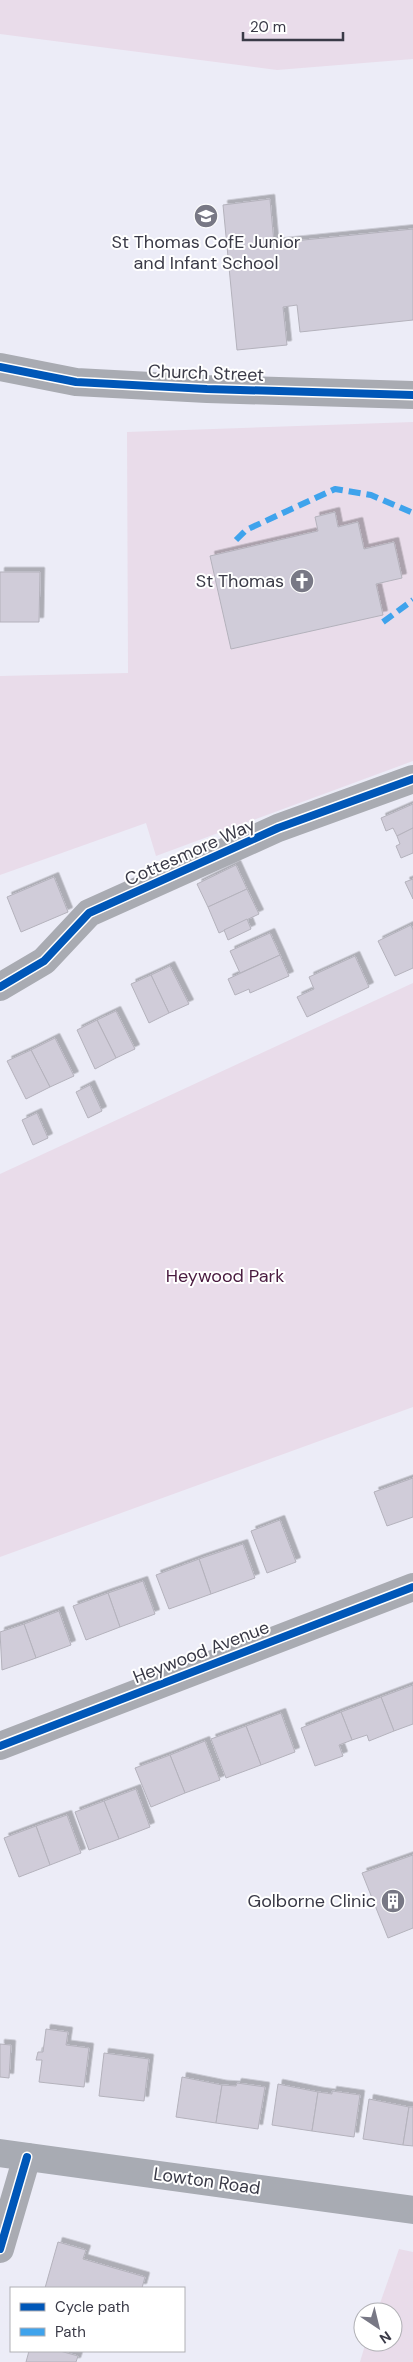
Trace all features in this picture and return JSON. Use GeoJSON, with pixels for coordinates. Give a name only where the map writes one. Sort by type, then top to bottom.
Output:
{"type":"FeatureCollection","features":[{"type":"Feature","properties":{"kind":"main road","name":"Lowton Road"},"geometry":{"type":"LineString","coordinates":[[0,2153],[413,2210]]}},
{"type":"Feature","properties":{"kind":"street","name":"Church Street"},"geometry":{"type":"LineString","coordinates":[[0,367],[76,382],[207,390],[413,395]]}},
{"type":"Feature","properties":{"kind":"street","name":"Cottesmore Way"},"geometry":{"type":"LineString","coordinates":[[0,987],[44,961],[90,913],[278,828],[413,779]]}},
{"type":"Feature","properties":{"kind":"street","name":"Heywood Avenue"},"geometry":{"type":"LineString","coordinates":[[0,1746],[413,1587]]}},
{"type":"Feature","properties":{"kind":"street"},"geometry":{"type":"LineString","coordinates":[[0,2249],[27,2157]]}},
{"type":"Feature","properties":{"kind":"green space"},"geometry":{"type":"Polygon","coordinates":[[[0,0],[413,0],[413,59],[277,70],[0,34],[0,0]]]}},
{"type":"Feature","properties":{"kind":"green space"},"geometry":{"type":"Polygon","coordinates":[[[413,422],[413,761],[156,856],[146,823],[0,875],[0,676],[128,673],[127,432],[413,422]]]}},
{"type":"Feature","properties":{"kind":"green space","name":"Heywood Park"},"geometry":{"type":"Polygon","coordinates":[[[413,983],[413,1407],[0,1557],[0,1174],[413,983]]]}},
{"type":"Feature","properties":{"kind":"green space"},"geometry":{"type":"Polygon","coordinates":[[[399,2249],[413,2252],[413,2362],[360,2362],[363,2352],[403,2352],[403,2302],[380,2302],[399,2249]]]}},
{"type":"Feature","properties":{"kind":"building"},"geometry":{"type":"Polygon","coordinates":[[[270,199],[274,243],[413,229],[413,320],[300,332],[297,305],[283,307],[287,345],[237,350],[223,205],[270,199]]]}},
{"type":"Feature","properties":{"kind":"building","name":"St Thomas"},"geometry":{"type":"Polygon","coordinates":[[[335,512],[338,527],[358,522],[364,549],[394,542],[402,578],[376,584],[383,615],[231,649],[210,556],[318,531],[315,517],[335,512]]]}},
{"type":"Feature","properties":{"kind":"building"},"geometry":{"type":"Polygon","coordinates":[[[0,572],[40,572],[39,622],[0,622],[0,572]]]}},
{"type":"Feature","properties":{"kind":"building"},"geometry":{"type":"Polygon","coordinates":[[[413,804],[413,828],[397,836],[393,828],[386,831],[381,818],[413,804]]]}},
{"type":"Feature","properties":{"kind":"building"},"geometry":{"type":"Polygon","coordinates":[[[413,828],[413,853],[401,858],[396,846],[400,844],[397,836],[413,828]]]}},
{"type":"Feature","properties":{"kind":"building"},"geometry":{"type":"Polygon","coordinates":[[[236,865],[247,889],[208,907],[197,884],[236,865]]]}},
{"type":"Feature","properties":{"kind":"building"},"geometry":{"type":"Polygon","coordinates":[[[54,877],[68,912],[21,932],[7,897],[54,877]]]}},
{"type":"Feature","properties":{"kind":"building"},"geometry":{"type":"Polygon","coordinates":[[[413,879],[413,899],[405,882],[413,879]]]}},
{"type":"Feature","properties":{"kind":"building"},"geometry":{"type":"Polygon","coordinates":[[[247,889],[259,914],[219,933],[208,907],[247,889]]]}},
{"type":"Feature","properties":{"kind":"building"},"geometry":{"type":"Polygon","coordinates":[[[247,919],[251,929],[228,940],[224,930],[247,919]]]}},
{"type":"Feature","properties":{"kind":"building"},"geometry":{"type":"Polygon","coordinates":[[[411,925],[413,930],[413,968],[395,976],[378,941],[411,925]]]}},
{"type":"Feature","properties":{"kind":"building"},"geometry":{"type":"Polygon","coordinates":[[[270,933],[280,955],[240,973],[230,951],[270,933]]]}},
{"type":"Feature","properties":{"kind":"building"},"geometry":{"type":"Polygon","coordinates":[[[280,955],[289,976],[250,993],[249,989],[235,995],[228,979],[280,955]]]}},
{"type":"Feature","properties":{"kind":"building"},"geometry":{"type":"Polygon","coordinates":[[[355,956],[369,987],[307,1017],[297,997],[314,989],[309,977],[355,956]]]}},
{"type":"Feature","properties":{"kind":"building"},"geometry":{"type":"Polygon","coordinates":[[[170,966],[189,1004],[169,1013],[151,975],[170,966]]]}},
{"type":"Feature","properties":{"kind":"building"},"geometry":{"type":"Polygon","coordinates":[[[151,975],[169,1013],[149,1023],[131,984],[151,975]]]}},
{"type":"Feature","properties":{"kind":"building"},"geometry":{"type":"Polygon","coordinates":[[[116,1011],[135,1049],[116,1058],[97,1020],[116,1011]]]}},
{"type":"Feature","properties":{"kind":"building"},"geometry":{"type":"Polygon","coordinates":[[[97,1020],[116,1058],[95,1069],[77,1030],[97,1020]]]}},
{"type":"Feature","properties":{"kind":"building"},"geometry":{"type":"Polygon","coordinates":[[[55,1038],[74,1076],[50,1087],[31,1050],[55,1038]]]}},
{"type":"Feature","properties":{"kind":"building"},"geometry":{"type":"Polygon","coordinates":[[[31,1050],[50,1087],[26,1099],[7,1061],[31,1050]]]}},
{"type":"Feature","properties":{"kind":"building"},"geometry":{"type":"Polygon","coordinates":[[[90,1085],[102,1111],[88,1118],[76,1092],[90,1085]]]}},
{"type":"Feature","properties":{"kind":"building"},"geometry":{"type":"Polygon","coordinates":[[[37,1113],[48,1138],[33,1145],[22,1120],[37,1113]]]}},
{"type":"Feature","properties":{"kind":"building"},"geometry":{"type":"Polygon","coordinates":[[[413,1478],[413,1517],[387,1526],[374,1492],[413,1478]]]}},
{"type":"Feature","properties":{"kind":"building"},"geometry":{"type":"Polygon","coordinates":[[[280,1520],[296,1562],[267,1573],[251,1531],[280,1520]]]}},
{"type":"Feature","properties":{"kind":"building"},"geometry":{"type":"Polygon","coordinates":[[[243,1544],[255,1578],[211,1594],[199,1559],[243,1544]]]}},
{"type":"Feature","properties":{"kind":"building"},"geometry":{"type":"Polygon","coordinates":[[[199,1559],[211,1594],[169,1609],[156,1575],[199,1559]]]}},
{"type":"Feature","properties":{"kind":"building"},"geometry":{"type":"Polygon","coordinates":[[[143,1581],[155,1614],[120,1627],[108,1593],[143,1581]]]}},
{"type":"Feature","properties":{"kind":"building"},"geometry":{"type":"Polygon","coordinates":[[[108,1593],[120,1627],[86,1640],[73,1606],[108,1593]]]}},
{"type":"Feature","properties":{"kind":"building"},"geometry":{"type":"Polygon","coordinates":[[[59,1611],[71,1645],[36,1658],[24,1624],[59,1611]]]}},
{"type":"Feature","properties":{"kind":"building"},"geometry":{"type":"Polygon","coordinates":[[[24,1624],[36,1658],[2,1670],[0,1632],[24,1624]]]}},
{"type":"Feature","properties":{"kind":"building"},"geometry":{"type":"Polygon","coordinates":[[[413,1685],[413,1724],[394,1731],[381,1697],[413,1685]]]}},
{"type":"Feature","properties":{"kind":"building"},"geometry":{"type":"Polygon","coordinates":[[[381,1697],[394,1731],[369,1741],[367,1735],[352,1740],[341,1712],[381,1697]]]}},
{"type":"Feature","properties":{"kind":"building"},"geometry":{"type":"Polygon","coordinates":[[[341,1712],[352,1740],[339,1745],[343,1756],[315,1766],[301,1728],[341,1712]]]}},
{"type":"Feature","properties":{"kind":"building"},"geometry":{"type":"Polygon","coordinates":[[[281,1713],[295,1752],[261,1765],[246,1726],[281,1713]]]}},
{"type":"Feature","properties":{"kind":"building"},"geometry":{"type":"Polygon","coordinates":[[[246,1726],[261,1765],[226,1778],[211,1739],[246,1726]]]}},
{"type":"Feature","properties":{"kind":"building"},"geometry":{"type":"Polygon","coordinates":[[[205,1741],[220,1780],[185,1793],[170,1755],[205,1741]]]}},
{"type":"Feature","properties":{"kind":"building"},"geometry":{"type":"Polygon","coordinates":[[[170,1755],[185,1793],[151,1807],[135,1768],[170,1755]]]}},
{"type":"Feature","properties":{"kind":"building"},"geometry":{"type":"Polygon","coordinates":[[[136,1789],[150,1827],[119,1839],[104,1801],[136,1789]]]}},
{"type":"Feature","properties":{"kind":"building"},"geometry":{"type":"Polygon","coordinates":[[[104,1801],[119,1839],[89,1850],[75,1812],[104,1801]]]}},
{"type":"Feature","properties":{"kind":"building"},"geometry":{"type":"Polygon","coordinates":[[[67,1815],[81,1853],[50,1865],[36,1826],[67,1815]]]}},
{"type":"Feature","properties":{"kind":"building"},"geometry":{"type":"Polygon","coordinates":[[[36,1826],[50,1865],[19,1877],[4,1838],[36,1826]]]}},
{"type":"Feature","properties":{"kind":"building","name":"Golborne Clinic"},"geometry":{"type":"Polygon","coordinates":[[[413,1855],[413,1928],[388,1938],[362,1873],[413,1855]]]}},
{"type":"Feature","properties":{"kind":"building"},"geometry":{"type":"Polygon","coordinates":[[[46,2029],[68,2032],[66,2045],[89,2048],[84,2087],[39,2082],[42,2060],[36,2060],[38,2052],[43,2052],[46,2029]]]}},
{"type":"Feature","properties":{"kind":"building"},"geometry":{"type":"Polygon","coordinates":[[[0,2044],[11,2045],[9,2078],[0,2077],[0,2044]]]}},
{"type":"Feature","properties":{"kind":"building"},"geometry":{"type":"Polygon","coordinates":[[[104,2053],[149,2059],[144,2101],[99,2096],[104,2053]]]}},
{"type":"Feature","properties":{"kind":"building"},"geometry":{"type":"Polygon","coordinates":[[[182,2077],[222,2085],[216,2123],[176,2117],[182,2077]]]}},
{"type":"Feature","properties":{"kind":"building"},"geometry":{"type":"Polygon","coordinates":[[[237,2083],[265,2087],[258,2129],[216,2123],[222,2085],[236,2086],[237,2083]]]}},
{"type":"Feature","properties":{"kind":"building"},"geometry":{"type":"Polygon","coordinates":[[[278,2084],[318,2092],[312,2131],[272,2125],[278,2084]]]}},
{"type":"Feature","properties":{"kind":"building"},"geometry":{"type":"Polygon","coordinates":[[[332,2091],[360,2095],[354,2137],[312,2131],[318,2092],[332,2094],[332,2091]]]}},
{"type":"Feature","properties":{"kind":"building"},"geometry":{"type":"Polygon","coordinates":[[[369,2099],[409,2107],[403,2145],[363,2139],[369,2099]]]}},
{"type":"Feature","properties":{"kind":"building"},"geometry":{"type":"Polygon","coordinates":[[[409,2107],[413,2107],[413,2146],[403,2145],[409,2107]]]}},
{"type":"Feature","properties":{"kind":"building"},"geometry":{"type":"Polygon","coordinates":[[[58,2242],[86,2250],[83,2259],[145,2277],[142,2287],[45,2287],[58,2242]]]}},
{"type":"Feature","properties":{"kind":"building"},"geometry":{"type":"Polygon","coordinates":[[[29,2352],[64,2352],[78,2356],[76,2362],[26,2362],[29,2352]]]}},
{"type":"Feature","properties":{"kind":"marked path"},"geometry":{"type":"LineString","coordinates":[[236,540],[246,530],[335,489],[371,495],[413,513]]}},
{"type":"Feature","properties":{"kind":"marked path"},"geometry":{"type":"LineString","coordinates":[[383,622],[413,600]]}},
{"type":"Feature","properties":{"kind":"cycle path"},"geometry":{"type":"LineString","coordinates":[[0,367],[76,382],[207,389],[413,395]]}},
{"type":"Feature","properties":{"kind":"cycle path"},"geometry":{"type":"LineString","coordinates":[[0,987],[44,961],[89,913],[278,828],[413,779]]}},
{"type":"Feature","properties":{"kind":"cycle path"},"geometry":{"type":"LineString","coordinates":[[0,1746],[413,1587]]}},
{"type":"Feature","properties":{"kind":"cycle path"},"geometry":{"type":"LineString","coordinates":[[0,2249],[27,2157]]}},
{"type":"Feature","properties":{"kind":"place","name":"St Thomas CofE Junior and Infant School"},"geometry":{"type":"Point","coordinates":[206,216]}},
{"type":"Feature","properties":{"kind":"place","name":"St Thomas"},"geometry":{"type":"Point","coordinates":[302,581]}},
{"type":"Feature","properties":{"kind":"place","name":"Golborne Clinic"},"geometry":{"type":"Point","coordinates":[393,1901]}}]}
